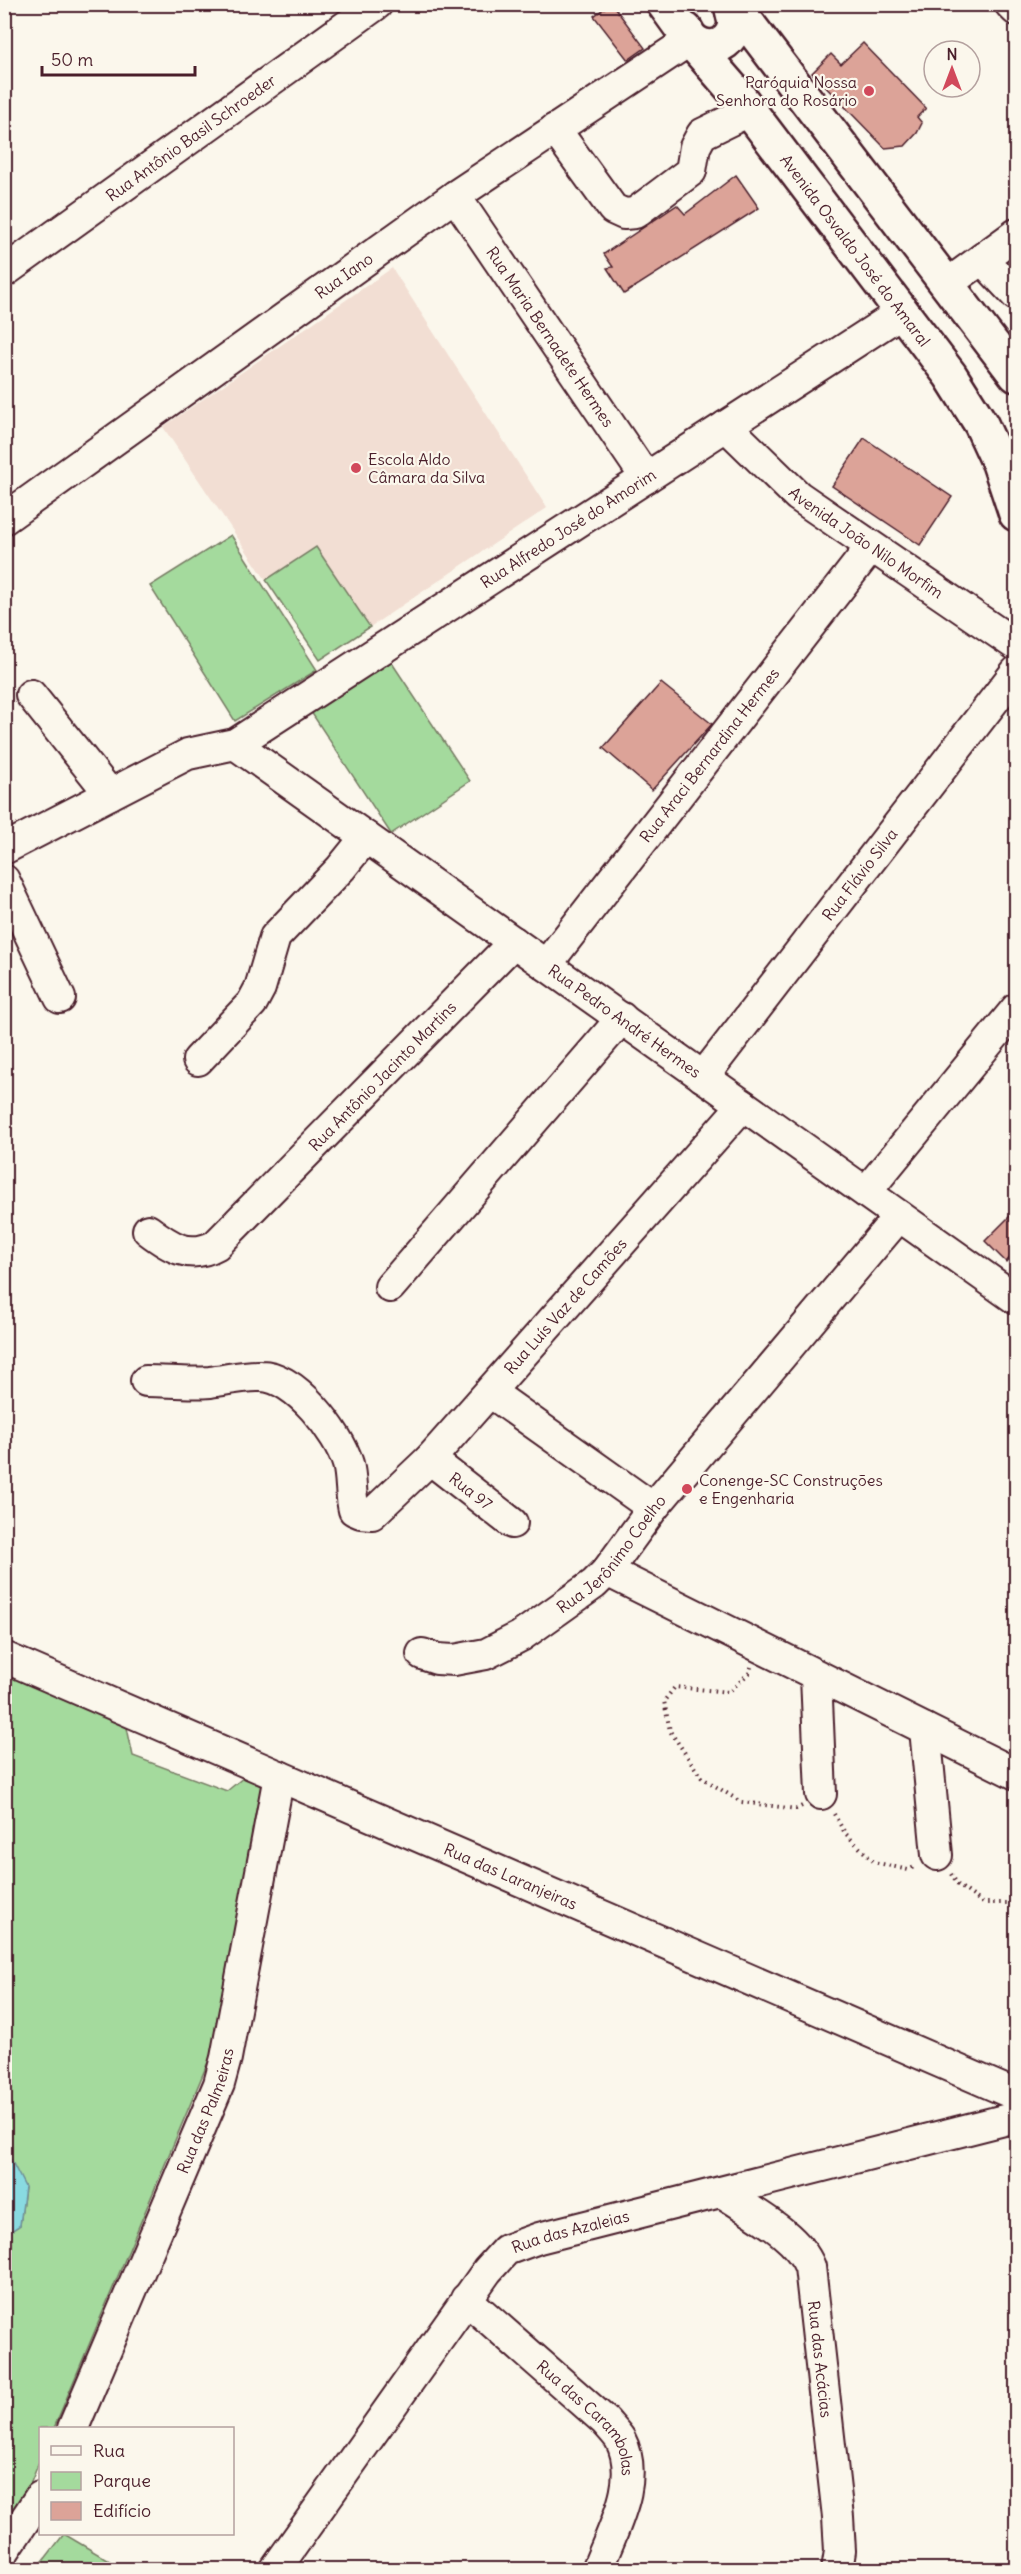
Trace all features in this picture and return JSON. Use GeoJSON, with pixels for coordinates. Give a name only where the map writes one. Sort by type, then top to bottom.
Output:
{"type":"FeatureCollection","features":[{"type":"Feature","properties":{"kind":"main road","name":"Avenida Osvaldo José do Amaral"},"geometry":{"type":"LineString","coordinates":[[664,4],[690,40],[749,111],[950,375],[981,424],[999,463],[1017,514]]}},
{"type":"Feature","properties":{"kind":"main road"},"geometry":{"type":"LineString","coordinates":[[693,4],[686,15],[685,22],[690,40],[708,47],[725,42],[734,27],[732,4]]}},
{"type":"Feature","properties":{"kind":"main road"},"geometry":{"type":"LineString","coordinates":[[732,4],[1017,375]]}},
{"type":"Feature","properties":{"kind":"street","name":"Rua Antônio Basil Schroeder"},"geometry":{"type":"LineString","coordinates":[[4,272],[377,4]]}},
{"type":"Feature","properties":{"kind":"street"},"geometry":{"type":"LineString","coordinates":[[1010,4],[1017,10]]}},
{"type":"Feature","properties":{"kind":"street","name":"Rua Iano"},"geometry":{"type":"LineString","coordinates":[[4,519],[455,196],[690,40]]}},
{"type":"Feature","properties":{"kind":"street"},"geometry":{"type":"LineString","coordinates":[[555,129],[613,209],[624,214],[635,213],[691,171],[696,147],[702,134],[749,111]]}},
{"type":"Feature","properties":{"kind":"street","name":"Rua Maria Bernadete Hermes"},"geometry":{"type":"LineString","coordinates":[[455,196],[646,478]]}},
{"type":"Feature","properties":{"kind":"street"},"geometry":{"type":"LineString","coordinates":[[946,285],[1017,234]]}},
{"type":"Feature","properties":{"kind":"street"},"geometry":{"type":"LineString","coordinates":[[982,259],[1017,295]]}},
{"type":"Feature","properties":{"kind":"street","name":"Rua Alfredo José do Amorim"},"geometry":{"type":"LineString","coordinates":[[235,744],[902,312]]}},
{"type":"Feature","properties":{"kind":"street","name":"Avenida João Nilo Morfim"},"geometry":{"type":"LineString","coordinates":[[726,426],[798,496],[1017,645]]}},
{"type":"Feature","properties":{"kind":"street","name":"Rua Araci Bernardina Hermes"},"geometry":{"type":"LineString","coordinates":[[546,965],[871,547]]}},
{"type":"Feature","properties":{"kind":"street","name":"Rua Flávio Silva"},"geometry":{"type":"LineString","coordinates":[[703,1077],[1017,672]]}},
{"type":"Feature","properties":{"kind":"street"},"geometry":{"type":"LineString","coordinates":[[31,695],[110,794]]}},
{"type":"Feature","properties":{"kind":"street"},"geometry":{"type":"LineString","coordinates":[[4,849],[188,754],[235,744]]}},
{"type":"Feature","properties":{"kind":"street","name":"Rua Pedro André Hermes"},"geometry":{"type":"LineString","coordinates":[[235,744],[1017,1299]]}},
{"type":"Feature","properties":{"kind":"street"},"geometry":{"type":"LineString","coordinates":[[198,1060],[252,1003],[260,988],[275,937],[366,837]]}},
{"type":"Feature","properties":{"kind":"street"},"geometry":{"type":"LineString","coordinates":[[4,880],[60,998]]}},
{"type":"Feature","properties":{"kind":"street","name":"Rua Antônio Jacinto Martins"},"geometry":{"type":"LineString","coordinates":[[147,1230],[170,1247],[184,1251],[203,1250],[216,1245],[514,942]]}},
{"type":"Feature","properties":{"kind":"street"},"geometry":{"type":"LineString","coordinates":[[866,1192],[1017,1009]]}},
{"type":"Feature","properties":{"kind":"street"},"geometry":{"type":"LineString","coordinates":[[390,1287],[622,1018]]}},
{"type":"Feature","properties":{"kind":"street","name":"Rua Luís Vaz de Camões"},"geometry":{"type":"LineString","coordinates":[[146,1381],[207,1382],[261,1376],[275,1378],[292,1389],[320,1414],[335,1436],[348,1464],[350,1496],[354,1509],[361,1513],[372,1514],[430,1459],[743,1105]]}},
{"type":"Feature","properties":{"kind":"street","name":"Rua Jerônimo Coelho"},"geometry":{"type":"LineString","coordinates":[[422,1654],[437,1659],[454,1660],[486,1654],[521,1636],[577,1598],[607,1571],[653,1508],[899,1216]]}},
{"type":"Feature","properties":{"kind":"street"},"geometry":{"type":"LineString","coordinates":[[489,1392],[653,1508]]}},
{"type":"Feature","properties":{"kind":"street","name":"Rua 97"},"geometry":{"type":"LineString","coordinates":[[430,1459],[512,1523]]}},
{"type":"Feature","properties":{"kind":"street"},"geometry":{"type":"LineString","coordinates":[[607,1571],[1017,1774]]}},
{"type":"Feature","properties":{"kind":"street","name":"Rua das Laranjeiras"},"geometry":{"type":"LineString","coordinates":[[4,1657],[1017,2095]]}},
{"type":"Feature","properties":{"kind":"street"},"geometry":{"type":"LineString","coordinates":[[816,1676],[821,1794]]}},
{"type":"Feature","properties":{"kind":"street"},"geometry":{"type":"LineString","coordinates":[[925,1729],[937,1855]]}},
{"type":"Feature","properties":{"kind":"street","name":"Rua das Palmeiras"},"geometry":{"type":"LineString","coordinates":[[73,2427],[219,2084],[226,2058],[279,1776]]}},
{"type":"Feature","properties":{"kind":"street","name":"Rua das Azaleias"},"geometry":{"type":"LineString","coordinates":[[275,2570],[466,2299],[506,2250],[539,2238],[1017,2117]]}},
{"type":"Feature","properties":{"kind":"street","name":"Rua das Acácias"},"geometry":{"type":"LineString","coordinates":[[722,2192],[795,2242],[805,2253],[810,2267],[838,2517],[840,2551],[837,2570]]}},
{"type":"Feature","properties":{"kind":"street","name":"Rua das Carambolas"},"geometry":{"type":"LineString","coordinates":[[466,2299],[605,2421],[619,2438],[626,2458],[628,2480],[622,2507],[597,2570]]}},
{"type":"Feature","properties":{"kind":"street"},"geometry":{"type":"LineString","coordinates":[[4,2551],[39,2498]]}},
{"type":"Feature","properties":{"kind":"shaded area","name":"Escola Aldo Câmara da Silva"},"geometry":{"type":"Polygon","coordinates":[[[392,268],[547,508],[370,627],[316,547],[266,580],[163,427],[392,268]]]}},
{"type":"Feature","properties":{"kind":"green space"},"geometry":{"type":"Polygon","coordinates":[[[231,535],[317,670],[235,721],[150,586],[231,535]]]}},
{"type":"Feature","properties":{"kind":"green space"},"geometry":{"type":"Polygon","coordinates":[[[316,547],[370,627],[320,660],[266,580],[316,547]]]}},
{"type":"Feature","properties":{"kind":"green space"},"geometry":{"type":"Polygon","coordinates":[[[390,660],[470,781],[391,834],[311,712],[390,660]]]}},
{"type":"Feature","properties":{"kind":"green space"},"geometry":{"type":"Polygon","coordinates":[[[5,1673],[126,1723],[133,1756],[227,1791],[249,1773],[271,1783],[211,2055],[54,2427],[39,2427],[39,2462],[22,2504],[5,2532],[5,2235],[20,2225],[25,2188],[4,2148],[5,1673]]]}},
{"type":"Feature","properties":{"kind":"green space"},"geometry":{"type":"Polygon","coordinates":[[[63,2535],[66,2535],[123,2569],[37,2569],[63,2535]]]}},
{"type":"Feature","properties":{"kind":"water"},"geometry":{"type":"Polygon","coordinates":[[[5,2148],[25,2187],[20,2225],[5,2235],[5,2148]]]}},
{"type":"Feature","properties":{"kind":"building"},"geometry":{"type":"Polygon","coordinates":[[[610,4],[645,48],[628,60],[594,16],[610,4]]]}},
{"type":"Feature","properties":{"kind":"building","name":"Paróquia Nossa Senhora do Rosário"},"geometry":{"type":"Polygon","coordinates":[[[863,43],[926,108],[917,117],[922,123],[917,133],[905,146],[885,148],[812,73],[831,54],[841,64],[863,43]]]}},
{"type":"Feature","properties":{"kind":"building"},"geometry":{"type":"Polygon","coordinates":[[[736,175],[759,208],[624,294],[607,268],[613,267],[604,254],[677,205],[685,214],[736,175]]]}},
{"type":"Feature","properties":{"kind":"building"},"geometry":{"type":"Polygon","coordinates":[[[864,438],[952,497],[920,545],[832,486],[864,438]]]}},
{"type":"Feature","properties":{"kind":"building"},"geometry":{"type":"Polygon","coordinates":[[[661,683],[712,724],[652,790],[603,748],[661,683]]]}},
{"type":"Feature","properties":{"kind":"building"},"geometry":{"type":"Polygon","coordinates":[[[1017,1209],[1017,1250],[1006,1262],[985,1241],[1017,1209]]]}},
{"type":"Feature","properties":{"kind":"place","name":"Paróquia Nossa Senhora do Rosário"},"geometry":{"type":"Point","coordinates":[869,91]}},
{"type":"Feature","properties":{"kind":"place","name":"Escola Aldo Câmara da Silva"},"geometry":{"type":"Point","coordinates":[356,468]}},
{"type":"Feature","properties":{"kind":"place","name":"Conenge-SC Construções e Engenharia"},"geometry":{"type":"Point","coordinates":[687,1489]}}]}
